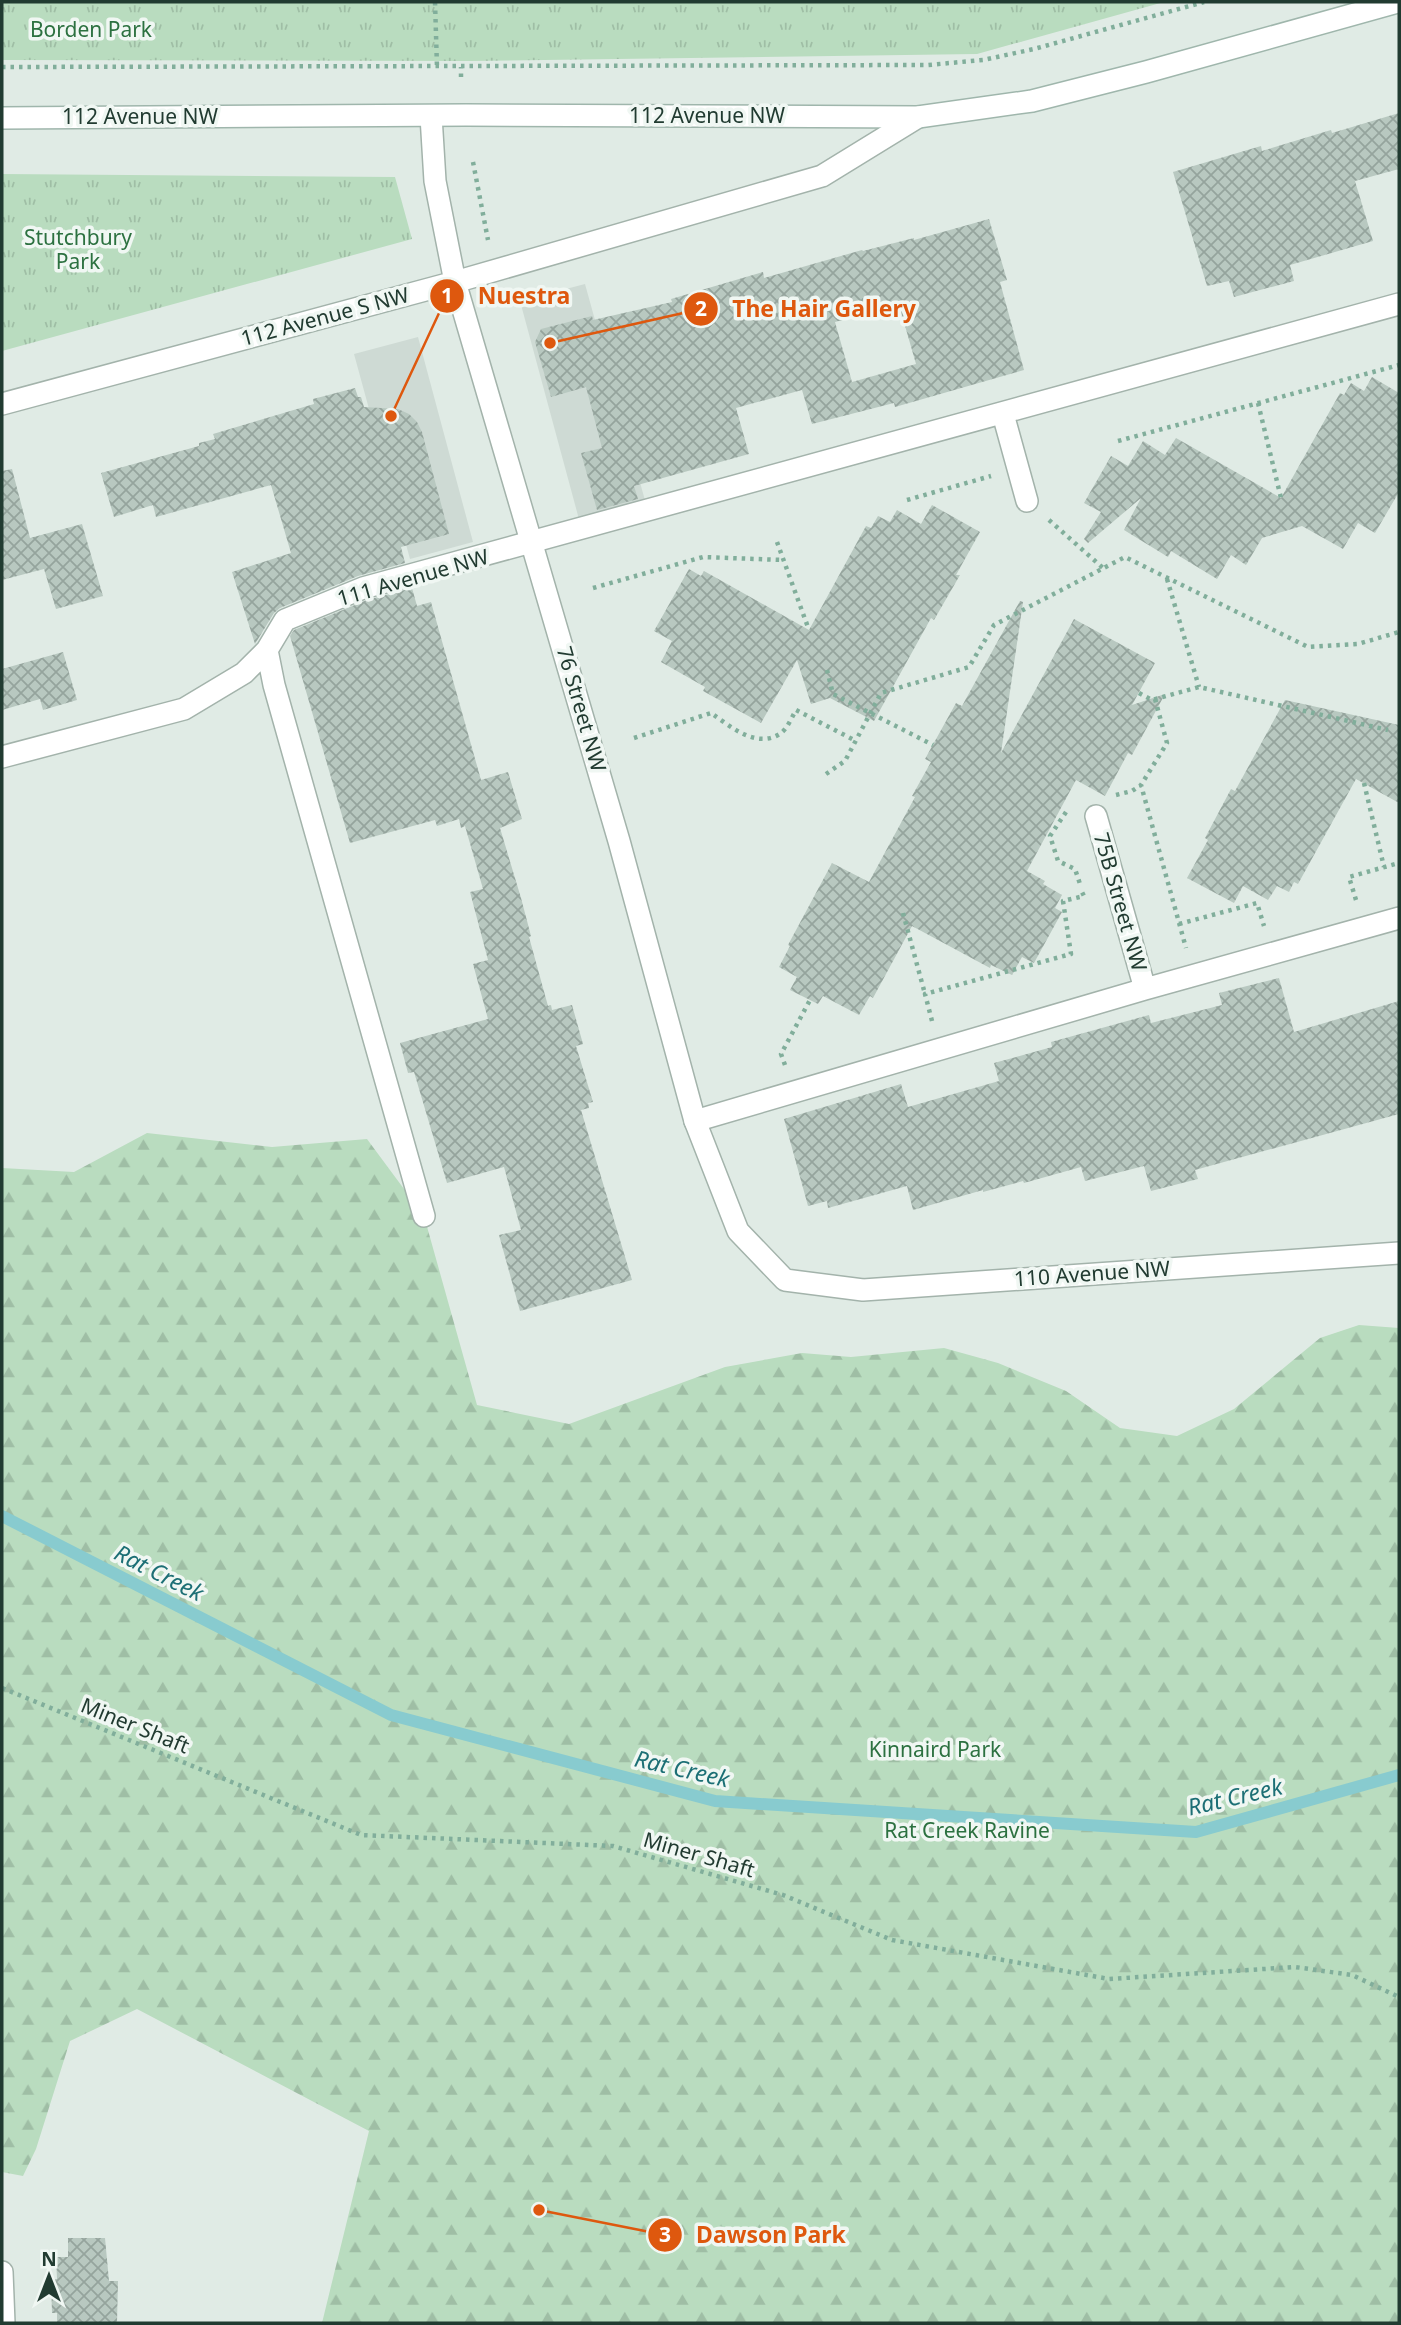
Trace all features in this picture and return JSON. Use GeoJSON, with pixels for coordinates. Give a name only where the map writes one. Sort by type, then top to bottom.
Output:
{"type":"FeatureCollection","features":[{"type":"Feature","properties":{"kind":"street","name":"112 Avenue NW"},"geometry":{"type":"LineString","coordinates":[[2,118],[918,117],[1032,102],[1398,2]]}},
{"type":"Feature","properties":{"kind":"street","name":"76 Street NW"},"geometry":{"type":"LineString","coordinates":[[431,116],[435,181],[455,282],[619,841],[695,1121],[738,1231],[785,1280]]}},
{"type":"Feature","properties":{"kind":"street","name":"112 Avenue S NW"},"geometry":{"type":"LineString","coordinates":[[2,404],[455,282],[822,176],[918,117]]}},
{"type":"Feature","properties":{"kind":"street","name":"111 Avenue NW"},"geometry":{"type":"LineString","coordinates":[[2,757],[184,709],[244,673],[267,650],[285,620],[363,588],[533,544],[1399,304]]}},
{"type":"Feature","properties":{"kind":"street"},"geometry":{"type":"LineString","coordinates":[[1003,414],[1027,501]]}},
{"type":"Feature","properties":{"kind":"street"},"geometry":{"type":"LineString","coordinates":[[267,650],[274,685],[424,1216]]}},
{"type":"Feature","properties":{"kind":"street","name":"75B Street NW"},"geometry":{"type":"LineString","coordinates":[[1101,807],[1145,989]]}},
{"type":"Feature","properties":{"kind":"street"},"geometry":{"type":"LineString","coordinates":[[695,1121],[1145,989],[1399,918]]}},
{"type":"Feature","properties":{"kind":"street","name":"110 Avenue NW"},"geometry":{"type":"LineString","coordinates":[[785,1280],[863,1290],[1399,1253]]}},
{"type":"Feature","properties":{"kind":"street"},"geometry":{"type":"LineString","coordinates":[[2,2272],[4,2323]]}},
{"type":"Feature","properties":{"kind":"path"},"geometry":{"type":"LineString","coordinates":[[436,2],[437,66]]}},
{"type":"Feature","properties":{"kind":"path"},"geometry":{"type":"LineString","coordinates":[[2,67],[928,65],[984,60],[1034,49],[1204,2]]}},
{"type":"Feature","properties":{"kind":"path"},"geometry":{"type":"LineString","coordinates":[[461,66],[461,77]]}},
{"type":"Feature","properties":{"kind":"path"},"geometry":{"type":"LineString","coordinates":[[473,162],[494,271]]}},
{"type":"Feature","properties":{"kind":"path"},"geometry":{"type":"LineString","coordinates":[[1118,441],[1399,365]]}},
{"type":"Feature","properties":{"kind":"path"},"geometry":{"type":"LineString","coordinates":[[1258,403],[1281,498]]}},
{"type":"Feature","properties":{"kind":"path"},"geometry":{"type":"LineString","coordinates":[[907,500],[1018,468]]}},
{"type":"Feature","properties":{"kind":"path"},"geometry":{"type":"LineString","coordinates":[[1027,501],[1103,568]]}},
{"type":"Feature","properties":{"kind":"path"},"geometry":{"type":"LineString","coordinates":[[777,542],[809,630]]}},
{"type":"Feature","properties":{"kind":"path"},"geometry":{"type":"LineString","coordinates":[[593,588],[703,557],[783,560]]}},
{"type":"Feature","properties":{"kind":"path"},"geometry":{"type":"LineString","coordinates":[[826,774],[845,761],[881,692],[969,667],[995,625],[1125,557],[1308,647],[1358,644],[1399,632]]}},
{"type":"Feature","properties":{"kind":"path"},"geometry":{"type":"LineString","coordinates":[[1167,579],[1199,687]]}},
{"type":"Feature","properties":{"kind":"path"},"geometry":{"type":"LineString","coordinates":[[827,670],[833,695],[933,745]]}},
{"type":"Feature","properties":{"kind":"path"},"geometry":{"type":"LineString","coordinates":[[1139,692],[1156,702],[1199,687],[1388,730]]}},
{"type":"Feature","properties":{"kind":"path"},"geometry":{"type":"LineString","coordinates":[[1101,807],[1141,785],[1167,743],[1156,702]]}},
{"type":"Feature","properties":{"kind":"path"},"geometry":{"type":"LineString","coordinates":[[634,738],[711,713],[742,735],[764,739],[781,733],[796,710],[856,741]]}},
{"type":"Feature","properties":{"kind":"path"},"geometry":{"type":"LineString","coordinates":[[1364,783],[1384,867]]}},
{"type":"Feature","properties":{"kind":"path"},"geometry":{"type":"LineString","coordinates":[[1141,785],[1193,976]]}},
{"type":"Feature","properties":{"kind":"path"},"geometry":{"type":"LineString","coordinates":[[925,994],[1070,954],[1063,901],[1083,896],[1075,869],[1058,860],[1050,835],[1068,809]]}},
{"type":"Feature","properties":{"kind":"path"},"geometry":{"type":"LineString","coordinates":[[1364,928],[1349,877],[1399,863]]}},
{"type":"Feature","properties":{"kind":"path"},"geometry":{"type":"LineString","coordinates":[[1179,925],[1257,903],[1271,954]]}},
{"type":"Feature","properties":{"kind":"path"},"geometry":{"type":"LineString","coordinates":[[903,913],[940,1049]]}},
{"type":"Feature","properties":{"kind":"path"},"geometry":{"type":"LineString","coordinates":[[794,1092],[781,1054],[810,1000]]}},
{"type":"Feature","properties":{"kind":"path","name":"Miner Shaft"},"geometry":{"type":"LineString","coordinates":[[2,1688],[361,1835],[613,1846],[783,1895],[892,1940],[1109,1979],[1295,1967],[1352,1975],[1399,1997]]}},
{"type":"Feature","properties":{"kind":"shaded area"},"geometry":{"type":"Polygon","coordinates":[[[585,284],[646,504],[580,523],[520,301],[585,284]]]}},
{"type":"Feature","properties":{"kind":"shaded area"},"geometry":{"type":"Polygon","coordinates":[[[418,337],[473,542],[410,559],[354,354],[418,337]]]}},
{"type":"Feature","properties":{"kind":"green space","name":"Borden Park"},"geometry":{"type":"Polygon","coordinates":[[[2,2],[1164,2],[977,54],[470,61],[2,60],[2,2]]]}},
{"type":"Feature","properties":{"kind":"green space","name":"Stutchbury Park"},"geometry":{"type":"Polygon","coordinates":[[[2,174],[395,177],[412,239],[2,351],[2,174]]]}},
{"type":"Feature","properties":{"kind":"green space","name":"Rat Creek Ravine"},"geometry":{"type":"Polygon","coordinates":[[[147,1133],[272,1147],[367,1139],[424,1216],[477,1405],[569,1424],[725,1367],[802,1353],[851,1357],[944,1348],[998,1363],[1066,1391],[1120,1428],[1177,1436],[1234,1409],[1320,1338],[1359,1325],[1399,1328],[1399,2323],[322,2323],[369,2131],[137,2009],[70,2041],[36,2149],[23,2176],[2,2172],[2,1168],[74,1172],[147,1133]]]}},
{"type":"Feature","properties":{"kind":"building"},"geometry":{"type":"Polygon","coordinates":[[[1399,113],[1399,169],[1355,181],[1373,241],[1290,265],[1294,281],[1234,297],[1229,281],[1207,286],[1173,172],[1261,146],[1262,151],[1399,113]]]}},
{"type":"Feature","properties":{"kind":"building"},"geometry":{"type":"Polygon","coordinates":[[[989,219],[1007,280],[1000,282],[1024,370],[895,407],[894,403],[812,424],[802,390],[736,408],[749,454],[634,486],[638,499],[597,510],[581,453],[602,448],[586,387],[551,397],[535,342],[541,329],[592,316],[593,320],[672,302],[671,299],[763,272],[764,278],[862,250],[914,240],[989,219]],[[899,305],[835,322],[852,382],[916,364],[899,305]]]}},
{"type":"Feature","properties":{"kind":"building"},"geometry":{"type":"Polygon","coordinates":[[[1372,377],[1399,393],[1399,492],[1375,533],[1358,523],[1343,549],[1302,526],[1262,538],[1246,565],[1231,555],[1217,579],[1171,551],[1168,557],[1124,530],[1141,498],[1088,543],[1084,539],[1101,512],[1084,503],[1111,456],[1128,466],[1143,441],[1165,455],[1176,438],[1281,498],[1340,393],[1344,395],[1351,383],[1364,391],[1372,377]]]}},
{"type":"Feature","properties":{"kind":"building"},"geometry":{"type":"Polygon","coordinates":[[[355,388],[364,407],[398,409],[417,422],[449,534],[401,547],[405,563],[358,576],[280,608],[255,644],[232,572],[291,553],[271,485],[156,517],[153,505],[114,517],[101,473],[199,446],[199,443],[215,439],[213,434],[314,404],[313,399],[355,388]]]}},
{"type":"Feature","properties":{"kind":"building"},"geometry":{"type":"Polygon","coordinates":[[[12,469],[30,538],[82,524],[103,596],[56,609],[44,569],[2,580],[2,471],[12,469]]]}},
{"type":"Feature","properties":{"kind":"building"},"geometry":{"type":"Polygon","coordinates":[[[932,505],[980,532],[956,575],[960,575],[934,620],[931,618],[874,721],[830,698],[811,704],[797,660],[761,723],[703,691],[705,687],[661,662],[672,641],[654,631],[689,569],[701,576],[704,571],[809,630],[866,526],[871,528],[878,516],[890,522],[897,510],[921,524],[932,505]]]}},
{"type":"Feature","properties":{"kind":"building"},"geometry":{"type":"Polygon","coordinates":[[[412,588],[417,606],[431,602],[481,780],[508,772],[522,819],[500,828],[548,1006],[551,1005],[552,1010],[572,1005],[583,1044],[576,1046],[593,1102],[588,1103],[589,1108],[581,1110],[632,1280],[520,1311],[499,1235],[521,1230],[504,1167],[447,1183],[414,1072],[408,1073],[400,1043],[488,1019],[473,964],[488,960],[470,892],[483,889],[465,826],[461,828],[459,819],[437,826],[435,820],[350,843],[290,636],[294,630],[367,600],[412,588]]]}},
{"type":"Feature","properties":{"kind":"building"},"geometry":{"type":"Polygon","coordinates":[[[1020,601],[1023,602],[1001,753],[1074,619],[1155,663],[1132,705],[1165,694],[1132,755],[1128,753],[1105,796],[1076,780],[1027,871],[1062,895],[1055,908],[1062,912],[1034,963],[1022,957],[1012,975],[991,965],[990,968],[912,926],[873,998],[870,996],[859,1015],[823,996],[818,1004],[790,990],[797,977],[779,967],[832,863],[869,882],[931,762],[925,759],[956,703],[962,706],[1020,601]]]}},
{"type":"Feature","properties":{"kind":"building"},"geometry":{"type":"Polygon","coordinates":[[[63,652],[77,700],[43,710],[40,699],[2,710],[2,669],[63,652]]]}},
{"type":"Feature","properties":{"kind":"building"},"geometry":{"type":"Polygon","coordinates":[[[1285,700],[1399,725],[1399,803],[1356,779],[1298,884],[1294,882],[1289,892],[1277,886],[1268,900],[1243,886],[1234,903],[1187,878],[1231,789],[1235,791],[1285,700]]]}},
{"type":"Feature","properties":{"kind":"building"},"geometry":{"type":"Polygon","coordinates":[[[1279,978],[1294,1032],[1399,1001],[1399,1114],[1195,1170],[1198,1179],[1151,1191],[1144,1166],[1085,1181],[1081,1167],[913,1210],[907,1186],[828,1208],[827,1201],[808,1206],[784,1119],[901,1084],[908,1107],[999,1081],[994,1063],[1052,1047],[1051,1042],[1149,1015],[1151,1023],[1222,1005],[1219,993],[1279,978]]]}},
{"type":"Feature","properties":{"kind":"building"},"geometry":{"type":"Polygon","coordinates":[[[68,2238],[105,2238],[109,2281],[118,2281],[117,2323],[57,2323],[57,2313],[52,2313],[51,2279],[57,2279],[56,2257],[68,2257],[68,2238]]]}},
{"type":"Feature","properties":{"kind":"waterway","name":"Rat Creek"},"geometry":{"type":"LineString","coordinates":[[2,1516],[391,1715],[715,1801],[1196,1832],[1399,1775]]}},
{"type":"Feature","properties":{"kind":"place","name":"The Hair Gallery"},"geometry":{"type":"Point","coordinates":[550,343]}},
{"type":"Feature","properties":{"kind":"place","name":"Nuestra"},"geometry":{"type":"Point","coordinates":[391,416]}},
{"type":"Feature","properties":{"kind":"place","name":"Dawson Park"},"geometry":{"type":"Point","coordinates":[539,2210]}},
{"type":"Feature","properties":{"kind":"park label","name":"Kinnaird Park"},"geometry":{"type":"Point","coordinates":[935,1750]}}]}
